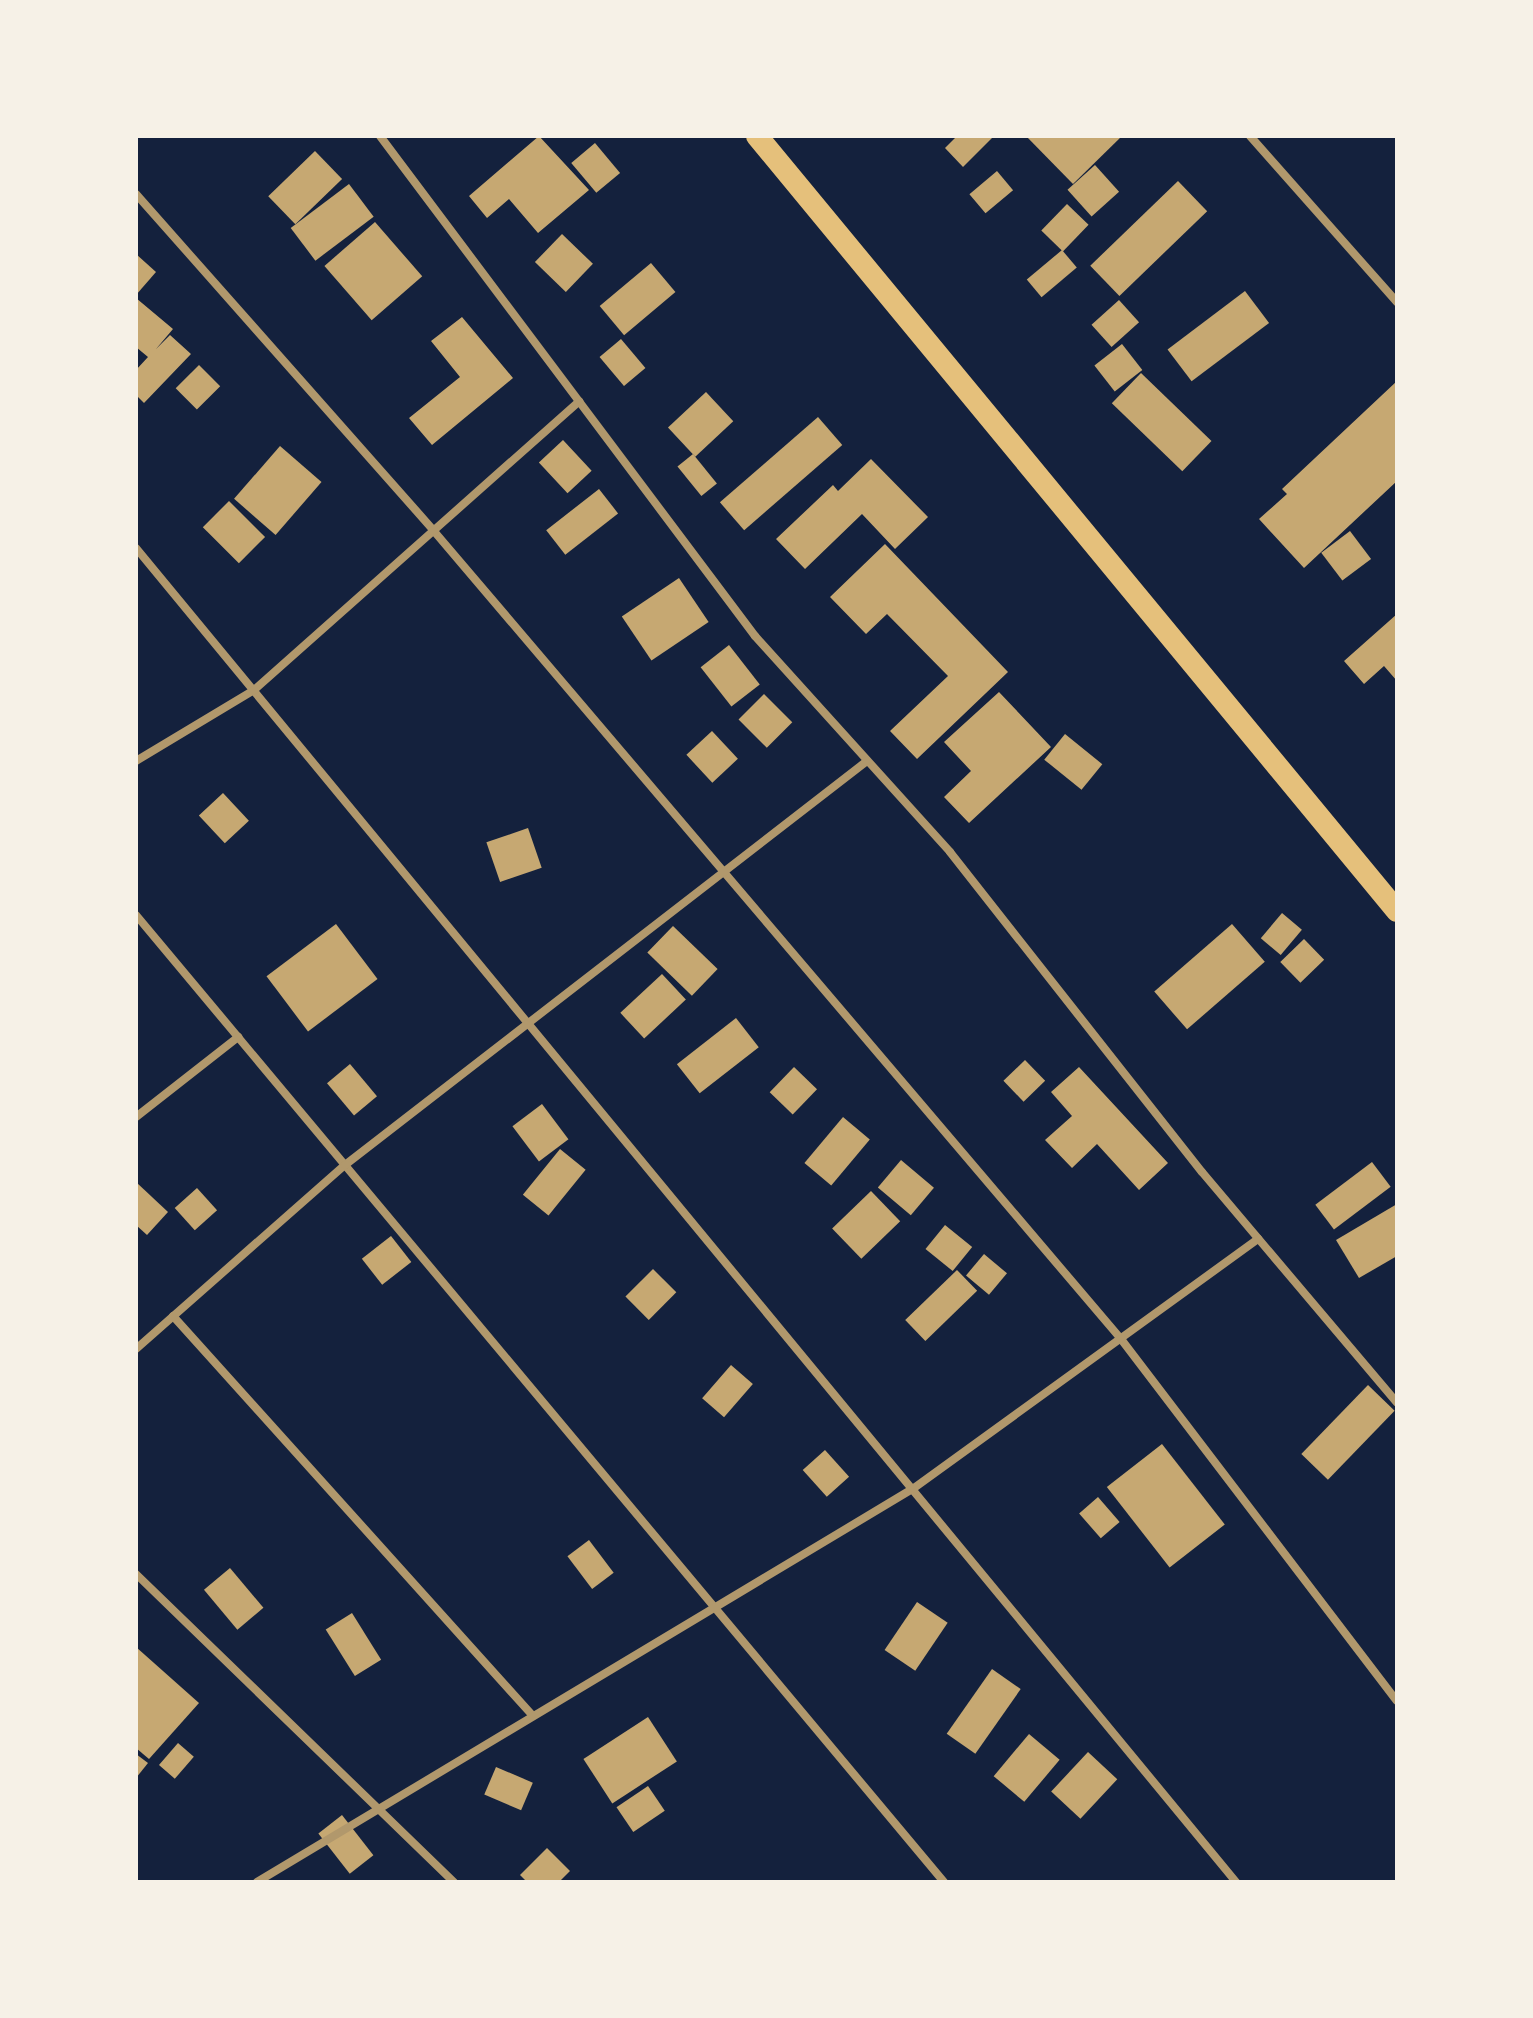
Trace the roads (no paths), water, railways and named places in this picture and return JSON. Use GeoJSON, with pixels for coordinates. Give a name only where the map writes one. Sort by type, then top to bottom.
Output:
{"type":"FeatureCollection","features":[{"type":"Feature","properties":{"kind":"highway"},"geometry":{"type":"LineString","coordinates":[[757,136],[1397,911]]}},
{"type":"Feature","properties":{"kind":"street"},"geometry":{"type":"LineString","coordinates":[[380,136],[755,636],[950,852],[1258,1239],[1397,1403]]}},
{"type":"Feature","properties":{"kind":"street"},"geometry":{"type":"LineString","coordinates":[[1250,136],[1397,302]]}},
{"type":"Feature","properties":{"kind":"street"},"geometry":{"type":"LineString","coordinates":[[136,194],[433,530],[1121,1339],[1397,1701]]}},
{"type":"Feature","properties":{"kind":"street"},"geometry":{"type":"LineString","coordinates":[[136,761],[254,690],[579,401]]}},
{"type":"Feature","properties":{"kind":"street"},"geometry":{"type":"LineString","coordinates":[[136,548],[531,1023],[1236,1882]]}},
{"type":"Feature","properties":{"kind":"street"},"geometry":{"type":"LineString","coordinates":[[136,1349],[345,1165],[867,761]]}},
{"type":"Feature","properties":{"kind":"street"},"geometry":{"type":"LineString","coordinates":[[136,915],[944,1882]]}},
{"type":"Feature","properties":{"kind":"street"},"geometry":{"type":"LineString","coordinates":[[136,1117],[238,1037]]}},
{"type":"Feature","properties":{"kind":"street"},"geometry":{"type":"LineString","coordinates":[[257,1882],[914,1488],[1258,1239]]}},
{"type":"Feature","properties":{"kind":"street"},"geometry":{"type":"LineString","coordinates":[[173,1316],[533,1716]]}},
{"type":"Feature","properties":{"kind":"street"},"geometry":{"type":"LineString","coordinates":[[136,1574],[454,1882]]}}]}
